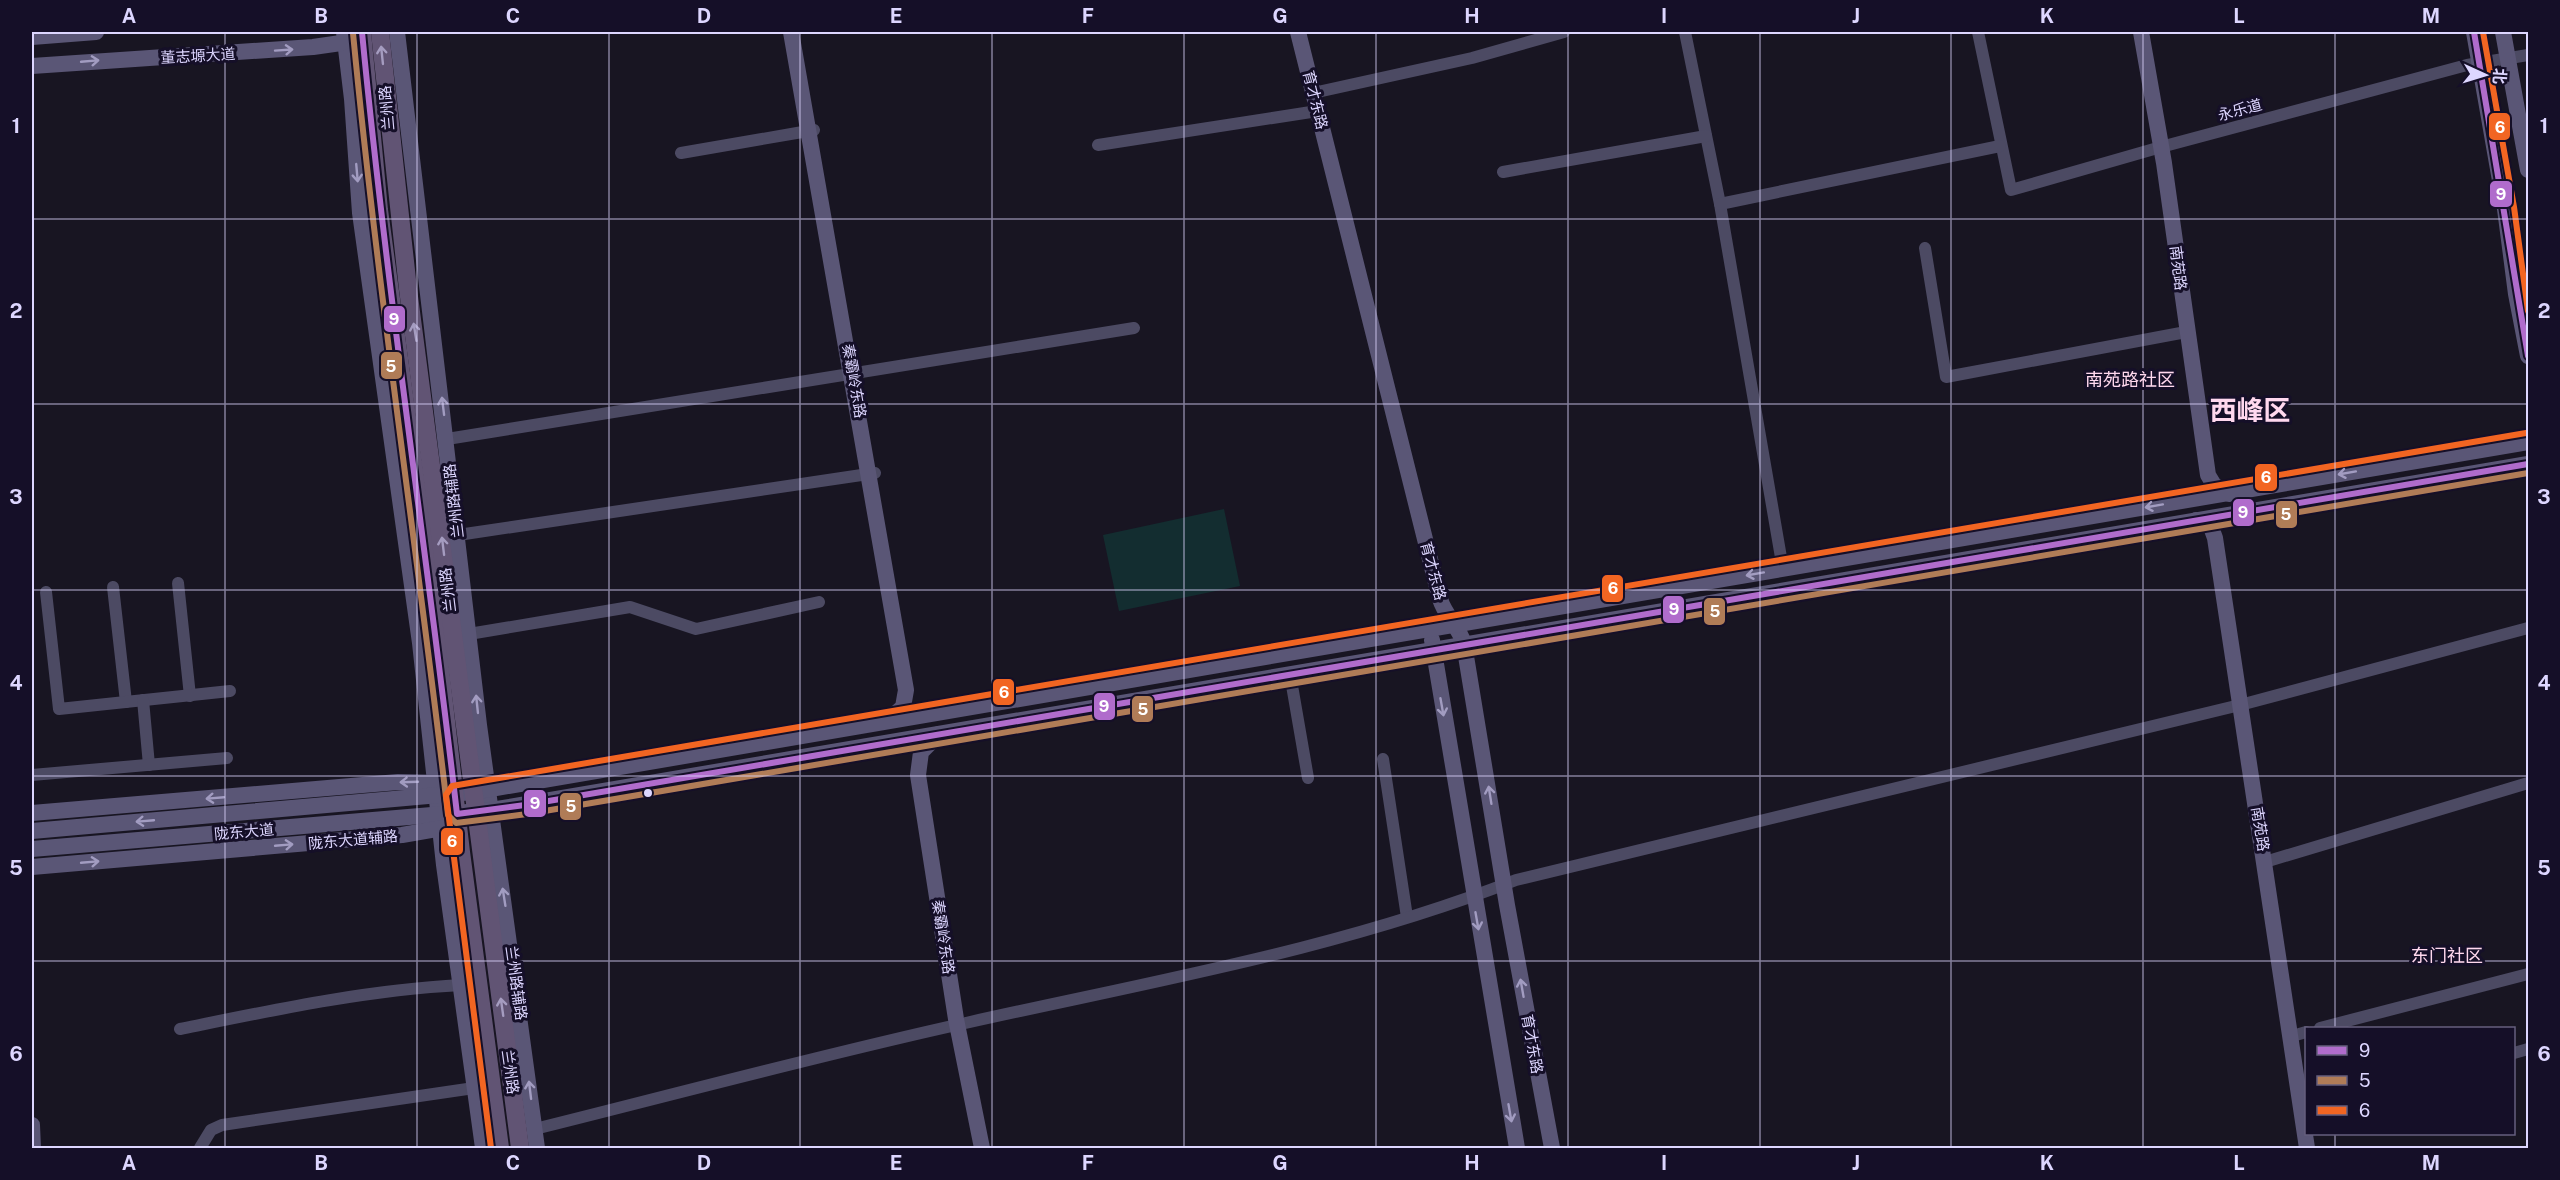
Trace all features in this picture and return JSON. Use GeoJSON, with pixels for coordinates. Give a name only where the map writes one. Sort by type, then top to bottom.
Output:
{"type":"FeatureCollection","features":[{"type":"Feature","properties":{"kind":"main road","name":"兰州路"},"geometry":{"type":"LineString","coordinates":[[361,32],[379,210],[428,572],[445,789],[458,819],[500,1149]]}},
{"type":"Feature","properties":{"kind":"main road","name":"兰州路"},"geometry":{"type":"LineString","coordinates":[[380,32],[404,256],[478,789],[520,1149]]}},
{"type":"Feature","properties":{"kind":"street"},"geometry":{"type":"LineString","coordinates":[[32,37],[96,32]]}},
{"type":"Feature","properties":{"kind":"street","name":"董志塬大道"},"geometry":{"type":"LineString","coordinates":[[32,66],[301,48],[361,32]]}},
{"type":"Feature","properties":{"kind":"street","name":"兰州路辅路"},"geometry":{"type":"LineString","coordinates":[[397,32],[469,634],[478,789]]}},
{"type":"Feature","properties":{"kind":"street","name":"秦霸岭东路"},"geometry":{"type":"LineString","coordinates":[[791,32],[855,373],[910,689],[920,706],[939,713]]}},
{"type":"Feature","properties":{"kind":"street","name":"秦霸岭东路"},"geometry":{"type":"LineString","coordinates":[[796,32],[811,131]]}},
{"type":"Feature","properties":{"kind":"street","name":"育才东路"},"geometry":{"type":"LineString","coordinates":[[1291,32],[1434,600],[1436,615],[1433,650],[1516,1149]]}},
{"type":"Feature","properties":{"kind":"street","name":"育才东路"},"geometry":{"type":"LineString","coordinates":[[1298,32],[1440,599],[1446,613],[1456,625],[1464,644],[1503,885],[1552,1149]]}},
{"type":"Feature","properties":{"kind":"street"},"geometry":{"type":"LineString","coordinates":[[1313,93],[1472,58],[1564,32]]}},
{"type":"Feature","properties":{"kind":"street"},"geometry":{"type":"LineString","coordinates":[[1685,32],[1720,204],[1783,569]]}},
{"type":"Feature","properties":{"kind":"street"},"geometry":{"type":"LineString","coordinates":[[1720,204],[2000,146],[1978,32]]}},
{"type":"Feature","properties":{"kind":"street","name":"南苑路"},"geometry":{"type":"LineString","coordinates":[[2136,32],[2159,147]]}},
{"type":"Feature","properties":{"kind":"street","name":"南苑路"},"geometry":{"type":"LineString","coordinates":[[2141,32],[2159,147],[2204,483],[2200,494],[2193,500]]}},
{"type":"Feature","properties":{"kind":"street"},"geometry":{"type":"LineString","coordinates":[[2474,32],[2505,209],[2516,294],[2529,356]]}},
{"type":"Feature","properties":{"kind":"street"},"geometry":{"type":"LineString","coordinates":[[2503,32],[2520,57],[2529,170]]}},
{"type":"Feature","properties":{"kind":"street"},"geometry":{"type":"LineString","coordinates":[[344,36],[352,99],[362,223],[418,632],[445,789],[439,822],[483,1149]]}},
{"type":"Feature","properties":{"kind":"street","name":"永乐道"},"geometry":{"type":"LineString","coordinates":[[2000,146],[2011,190],[2159,147],[2480,63],[2520,57]]}},
{"type":"Feature","properties":{"kind":"street"},"geometry":{"type":"LineString","coordinates":[[1098,145],[1311,112]]}},
{"type":"Feature","properties":{"kind":"street"},"geometry":{"type":"LineString","coordinates":[[681,153],[811,131]]}},
{"type":"Feature","properties":{"kind":"street"},"geometry":{"type":"LineString","coordinates":[[1503,172],[1706,136]]}},
{"type":"Feature","properties":{"kind":"street"},"geometry":{"type":"LineString","coordinates":[[1925,248],[1946,377],[2184,332]]}},
{"type":"Feature","properties":{"kind":"street"},"geometry":{"type":"LineString","coordinates":[[447,439],[1134,328]]}},
{"type":"Feature","properties":{"kind":"street","name":"南苑路"},"geometry":{"type":"LineString","coordinates":[[2184,332],[2208,476],[2214,485],[2229,494]]}},
{"type":"Feature","properties":{"kind":"street"},"geometry":{"type":"LineString","coordinates":[[32,813],[386,783],[445,789],[478,789],[939,713],[2529,442]]}},
{"type":"Feature","properties":{"kind":"street","name":"陇东大道"},"geometry":{"type":"LineString","coordinates":[[32,849],[439,822],[1464,644],[2529,464]]}},
{"type":"Feature","properties":{"kind":"street"},"geometry":{"type":"LineString","coordinates":[[458,535],[872,474]]}},
{"type":"Feature","properties":{"kind":"street","name":"秦霸岭东路"},"geometry":{"type":"LineString","coordinates":[[872,474],[906,698],[898,714],[884,722]]}},
{"type":"Feature","properties":{"kind":"street","name":"南苑路"},"geometry":{"type":"LineString","coordinates":[[2232,514],[2223,523],[2220,538],[2242,705]]}},
{"type":"Feature","properties":{"kind":"street","name":"南苑路"},"geometry":{"type":"LineString","coordinates":[[2196,520],[2211,527],[2215,538],[2296,1035],[2305,1112]]}},
{"type":"Feature","properties":{"kind":"street"},"geometry":{"type":"LineString","coordinates":[[178,583],[190,696]]}},
{"type":"Feature","properties":{"kind":"street"},"geometry":{"type":"LineString","coordinates":[[113,587],[126,702]]}},
{"type":"Feature","properties":{"kind":"street"},"geometry":{"type":"LineString","coordinates":[[46,592],[59,709],[230,692]]}},
{"type":"Feature","properties":{"kind":"street"},"geometry":{"type":"LineString","coordinates":[[469,634],[630,607],[696,630],[819,602]]}},
{"type":"Feature","properties":{"kind":"street"},"geometry":{"type":"LineString","coordinates":[[535,1129],[954,1025],[1296,951],[1503,885],[2242,705],[2529,628]]}},
{"type":"Feature","properties":{"kind":"street"},"geometry":{"type":"LineString","coordinates":[[1290,674],[1308,778]]}},
{"type":"Feature","properties":{"kind":"street"},"geometry":{"type":"LineString","coordinates":[[143,700],[149,765]]}},
{"type":"Feature","properties":{"kind":"street","name":"秦霸岭东路"},"geometry":{"type":"LineString","coordinates":[[940,734],[925,745],[921,752],[918,775],[954,1025],[951,1047],[970,1149]]}},
{"type":"Feature","properties":{"kind":"street","name":"秦霸岭东路"},"geometry":{"type":"LineString","coordinates":[[884,744],[901,750],[911,764],[954,1025],[982,1149]]}},
{"type":"Feature","properties":{"kind":"street"},"geometry":{"type":"LineString","coordinates":[[32,775],[227,758]]}},
{"type":"Feature","properties":{"kind":"street"},"geometry":{"type":"LineString","coordinates":[[1383,759],[1407,917]]}},
{"type":"Feature","properties":{"kind":"street"},"geometry":{"type":"LineString","coordinates":[[2268,861],[2529,783]]}},
{"type":"Feature","properties":{"kind":"street","name":"陇东大道"},"geometry":{"type":"LineString","coordinates":[[32,831],[445,789]]}},
{"type":"Feature","properties":{"kind":"street","name":"兰州路辅路"},"geometry":{"type":"LineString","coordinates":[[481,813],[537,1149]]}},
{"type":"Feature","properties":{"kind":"street","name":"陇东大道辅路"},"geometry":{"type":"LineString","coordinates":[[32,867],[402,836],[439,822]]}},
{"type":"Feature","properties":{"kind":"street"},"geometry":{"type":"LineString","coordinates":[[2328,1027],[2529,974]]}},
{"type":"Feature","properties":{"kind":"street"},"geometry":{"type":"LineString","coordinates":[[180,1029],[296,1006],[422,987],[461,985]]}},
{"type":"Feature","properties":{"kind":"street"},"geometry":{"type":"LineString","coordinates":[[200,1149],[212,1130],[222,1125],[474,1088]]}},
{"type":"Feature","properties":{"kind":"street"},"geometry":{"type":"LineString","coordinates":[[32,1125],[33,1149]]}},
{"type":"Feature","properties":{"kind":"green space"},"geometry":{"type":"Polygon","coordinates":[[[1224,509],[1240,586],[1119,611],[1103,535],[1224,509]]]}},
{"type":"Feature","properties":{"kind":"transit line","name":"9"},"geometry":{"type":"LineString","coordinates":[[362,32],[383,228],[457,814],[525,805],[2528,464]]}},
{"type":"Feature","properties":{"kind":"transit line","name":"9"},"geometry":{"type":"LineString","coordinates":[[2474,32],[2528,356]]}},
{"type":"Feature","properties":{"kind":"transit line","name":"6"},"geometry":{"type":"LineString","coordinates":[[2483,32],[2514,207],[2528,311]]}},
{"type":"Feature","properties":{"kind":"transit line","name":"5"},"geometry":{"type":"LineString","coordinates":[[353,33],[374,229],[448,815],[456,823],[527,814],[2528,473]]}},
{"type":"Feature","properties":{"kind":"transit line","name":"6"},"geometry":{"type":"LineString","coordinates":[[491,1148],[446,795],[452,786],[2526,433]]}},
{"type":"Feature","properties":{"kind":"district","name":"南苑路社区"},"geometry":{"type":"Point","coordinates":[2130,380]}},
{"type":"Feature","properties":{"kind":"district","name":"西峰区"},"geometry":{"type":"Point","coordinates":[2250,411]}},
{"type":"Feature","properties":{"kind":"district","name":"东门社区"},"geometry":{"type":"Point","coordinates":[2447,956]}}]}
